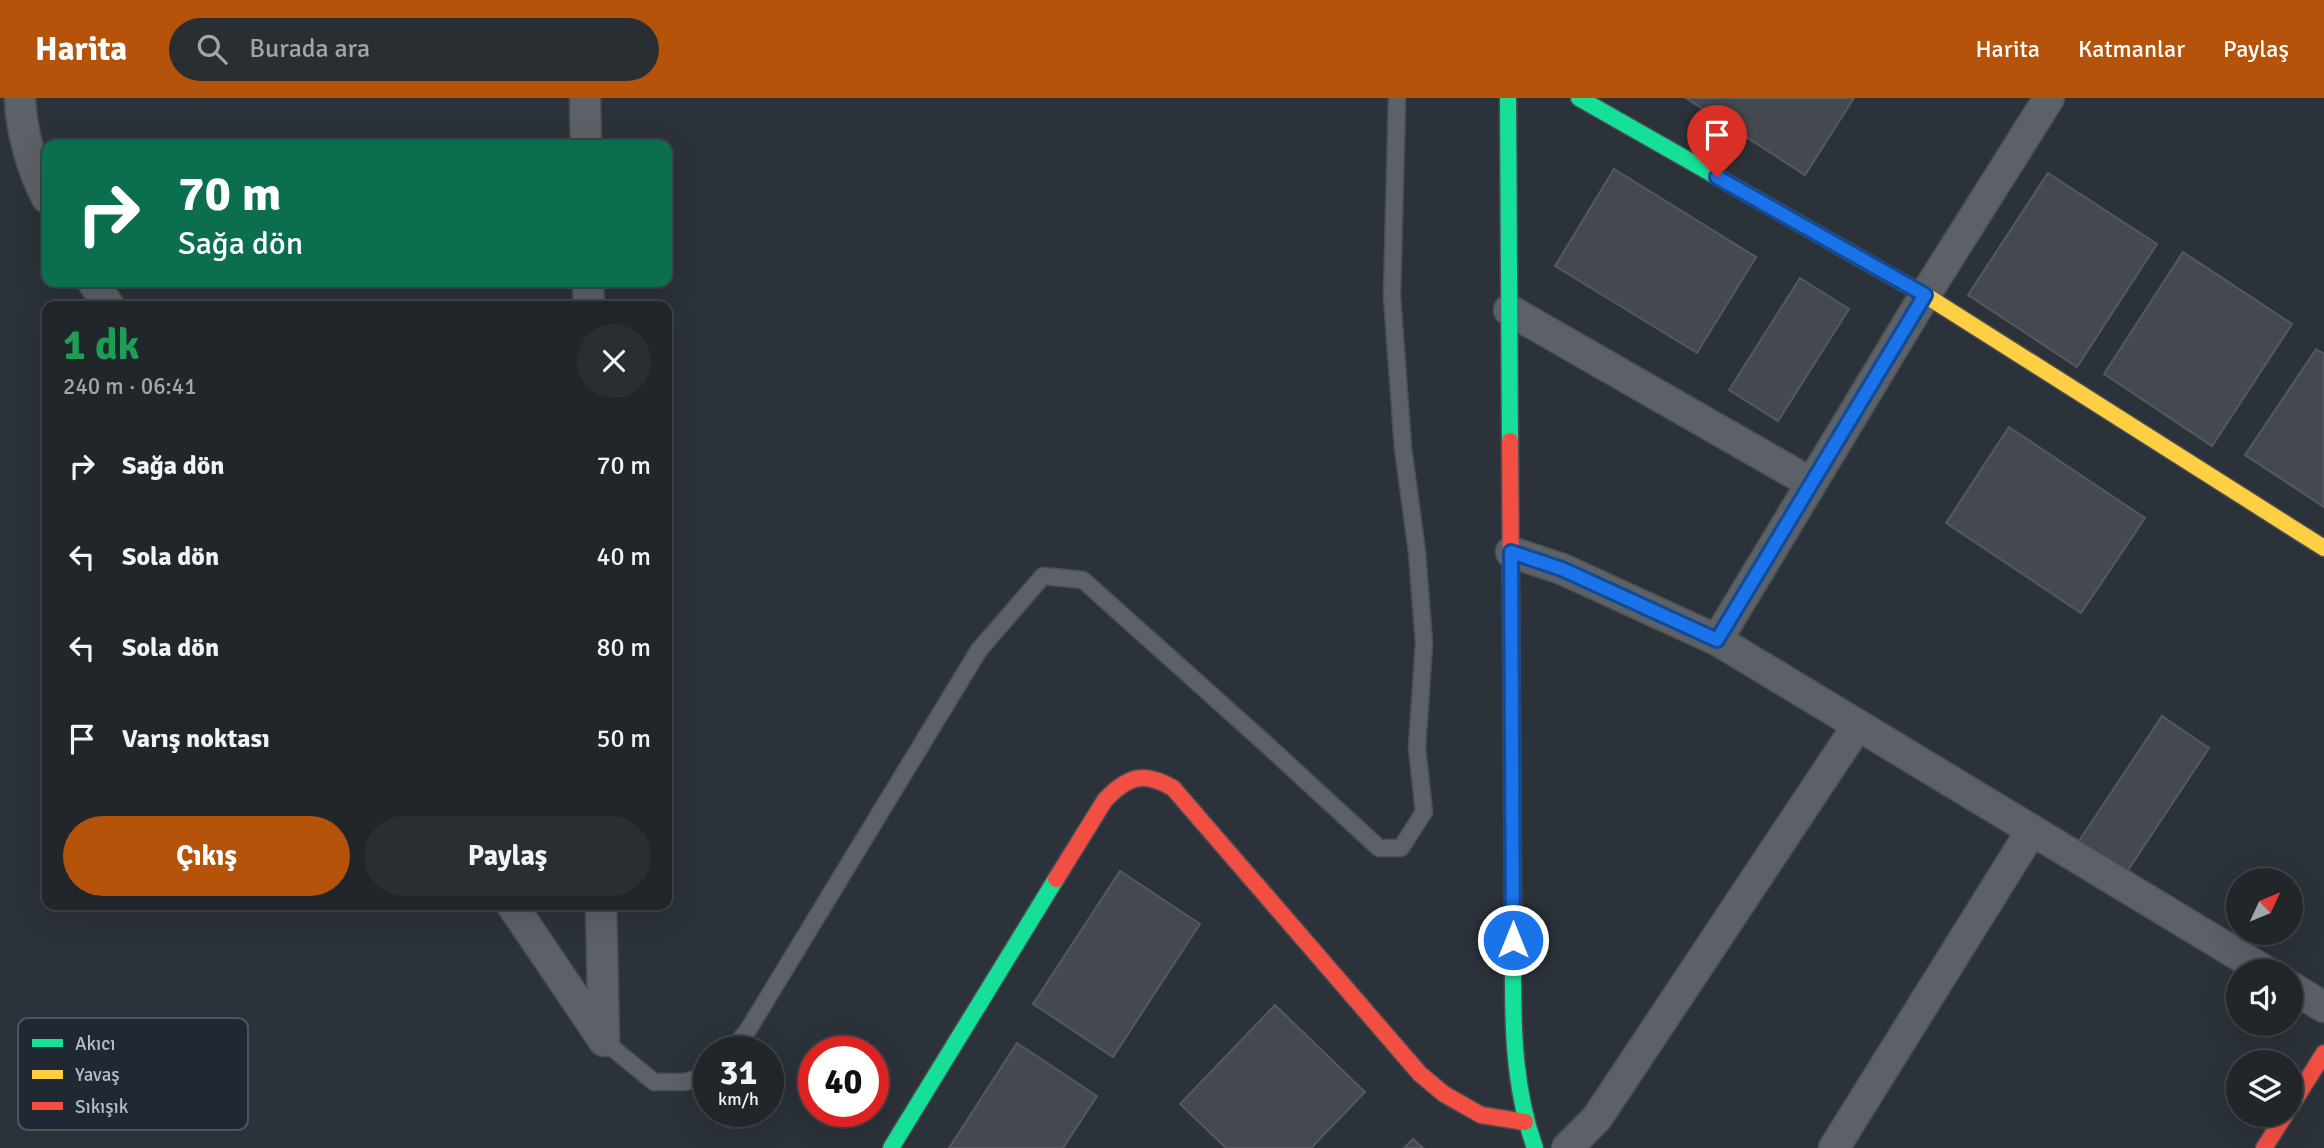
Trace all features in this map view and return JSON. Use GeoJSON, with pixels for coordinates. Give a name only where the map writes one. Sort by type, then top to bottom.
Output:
{"type":"FeatureCollection","features":[{"type":"Feature","properties":{"kind":"street"},"geometry":{"type":"LineString","coordinates":[[20,98],[20,118],[42,188]]}},
{"type":"Feature","properties":{"kind":"street"},"geometry":{"type":"LineString","coordinates":[[584,98],[586,140]]}},
{"type":"Feature","properties":{"kind":"street"},"geometry":{"type":"LineString","coordinates":[[1508,98],[1515,1075],[1525,1122],[1535,1148]]}},
{"type":"Feature","properties":{"kind":"street"},"geometry":{"type":"LineString","coordinates":[[1579,98],[1925,295],[2324,548]]}},
{"type":"Feature","properties":{"kind":"street"},"geometry":{"type":"LineString","coordinates":[[1717,640],[1925,295],[2049,98]]}},
{"type":"Feature","properties":{"kind":"street"},"geometry":{"type":"LineString","coordinates":[[1509,310],[1811,483]]}},
{"type":"Feature","properties":{"kind":"street"},"geometry":{"type":"LineString","coordinates":[[1511,552],[1562,569],[1717,640],[2245,959]]}},
{"type":"Feature","properties":{"kind":"street"},"geometry":{"type":"LineString","coordinates":[[1567,1148],[1597,1118],[1858,725]]}},
{"type":"Feature","properties":{"kind":"street"},"geometry":{"type":"LineString","coordinates":[[891,1148],[1105,800],[1117,786],[1131,778],[1146,777],[1161,780],[1173,788],[1420,1074],[1444,1094],[1482,1115],[1525,1122]]}},
{"type":"Feature","properties":{"kind":"street"},"geometry":{"type":"LineString","coordinates":[[1834,1148],[2032,830]]}},
{"type":"Feature","properties":{"kind":"street"},"geometry":{"type":"LineString","coordinates":[[515,910],[604,1041]]}},
{"type":"Feature","properties":{"kind":"street"},"geometry":{"type":"LineString","coordinates":[[601,910],[604,1041]]}},
{"type":"Feature","properties":{"kind":"street"},"geometry":{"type":"LineString","coordinates":[[2303,994],[2324,1007]]}},
{"type":"Feature","properties":{"kind":"street"},"geometry":{"type":"LineString","coordinates":[[2303,1087],[2324,1053]]}},
{"type":"Feature","properties":{"kind":"street"},"geometry":{"type":"LineString","coordinates":[[2270,1146],[2280,1127]]}},
{"type":"Feature","properties":{"kind":"lane"},"geometry":{"type":"LineString","coordinates":[[743,1036],[979,650],[1043,576],[1083,580],[1378,848],[1401,848],[1424,812],[1417,748],[1424,643],[1417,552],[1403,448],[1392,296],[1397,98]]}},
{"type":"Feature","properties":{"kind":"lane"},"geometry":{"type":"LineString","coordinates":[[604,1041],[654,1082],[693,1080]]}},
{"type":"Feature","properties":{"kind":"building"},"geometry":{"type":"Polygon","coordinates":[[[1686,98],[1854,98],[1805,175],[1686,98]]]}},
{"type":"Feature","properties":{"kind":"building"},"geometry":{"type":"Polygon","coordinates":[[[1614,169],[1756,257],[1697,353],[1555,266],[1614,169]]]}},
{"type":"Feature","properties":{"kind":"building"},"geometry":{"type":"Polygon","coordinates":[[[2048,173],[2157,244],[2077,367],[1968,295],[2048,173]]]}},
{"type":"Feature","properties":{"kind":"building"},"geometry":{"type":"Polygon","coordinates":[[[2183,252],[2292,324],[2212,446],[2104,374],[2183,252]]]}},
{"type":"Feature","properties":{"kind":"building"},"geometry":{"type":"Polygon","coordinates":[[[1800,278],[1849,309],[1778,421],[1729,390],[1800,278]]]}},
{"type":"Feature","properties":{"kind":"building"},"geometry":{"type":"Polygon","coordinates":[[[2316,349],[2324,354],[2324,507],[2245,455],[2316,349]]]}},
{"type":"Feature","properties":{"kind":"building"},"geometry":{"type":"Polygon","coordinates":[[[2009,427],[2145,518],[2081,613],[1946,523],[2009,427]]]}},
{"type":"Feature","properties":{"kind":"building"},"geometry":{"type":"Polygon","coordinates":[[[2162,716],[2209,748],[2124,876],[2077,844],[2162,716]]]}},
{"type":"Feature","properties":{"kind":"building"},"geometry":{"type":"Polygon","coordinates":[[[1120,871],[1200,924],[1113,1057],[1033,1004],[1120,871]]]}},
{"type":"Feature","properties":{"kind":"building"},"geometry":{"type":"Polygon","coordinates":[[[1275,1005],[1365,1092],[1311,1148],[1226,1148],[1180,1104],[1275,1005]]]}},
{"type":"Feature","properties":{"kind":"building"},"geometry":{"type":"Polygon","coordinates":[[[1017,1043],[1097,1096],[1063,1148],[949,1148],[1017,1043]]]}},
{"type":"Feature","properties":{"kind":"building"},"geometry":{"type":"Polygon","coordinates":[[[1413,1139],[1423,1148],[1404,1148],[1413,1139]]]}},
{"type":"Feature","properties":{"kind":"traffic: fast"},"geometry":{"type":"LineString","coordinates":[[1508,98],[1510,441]]}},
{"type":"Feature","properties":{"kind":"traffic: fast"},"geometry":{"type":"LineString","coordinates":[[1579,98],[1886,273]]}},
{"type":"Feature","properties":{"kind":"traffic: fast"},"geometry":{"type":"LineString","coordinates":[[891,1148],[1056,879]]}},
{"type":"Feature","properties":{"kind":"traffic: fast"},"geometry":{"type":"LineString","coordinates":[[1513,905],[1516,1058],[1526,1119],[1535,1148]]}},
{"type":"Feature","properties":{"kind":"traffic: slow"},"geometry":{"type":"LineString","coordinates":[[1886,273],[1925,295],[2324,548]]}},
{"type":"Feature","properties":{"kind":"traffic: jam"},"geometry":{"type":"LineString","coordinates":[[1510,441],[1513,905]]}},
{"type":"Feature","properties":{"kind":"traffic: jam"},"geometry":{"type":"LineString","coordinates":[[1056,879],[1105,800],[1113,792],[1129,781],[1145,778],[1173,788],[1420,1074],[1444,1094],[1481,1115],[1525,1122]]}},
{"type":"Feature","properties":{"kind":"traffic: jam"},"geometry":{"type":"LineString","coordinates":[[2303,1087],[2324,1053]]}},
{"type":"Feature","properties":{"kind":"traffic: jam"},"geometry":{"type":"LineString","coordinates":[[2264,1148],[2277,1127]]}},
{"type":"Feature","properties":{"kind":"route"},"geometry":{"type":"LineString","coordinates":[[1513,940],[1511,552],[1562,569],[1717,640],[1925,295],[1717,177]]}}]}
